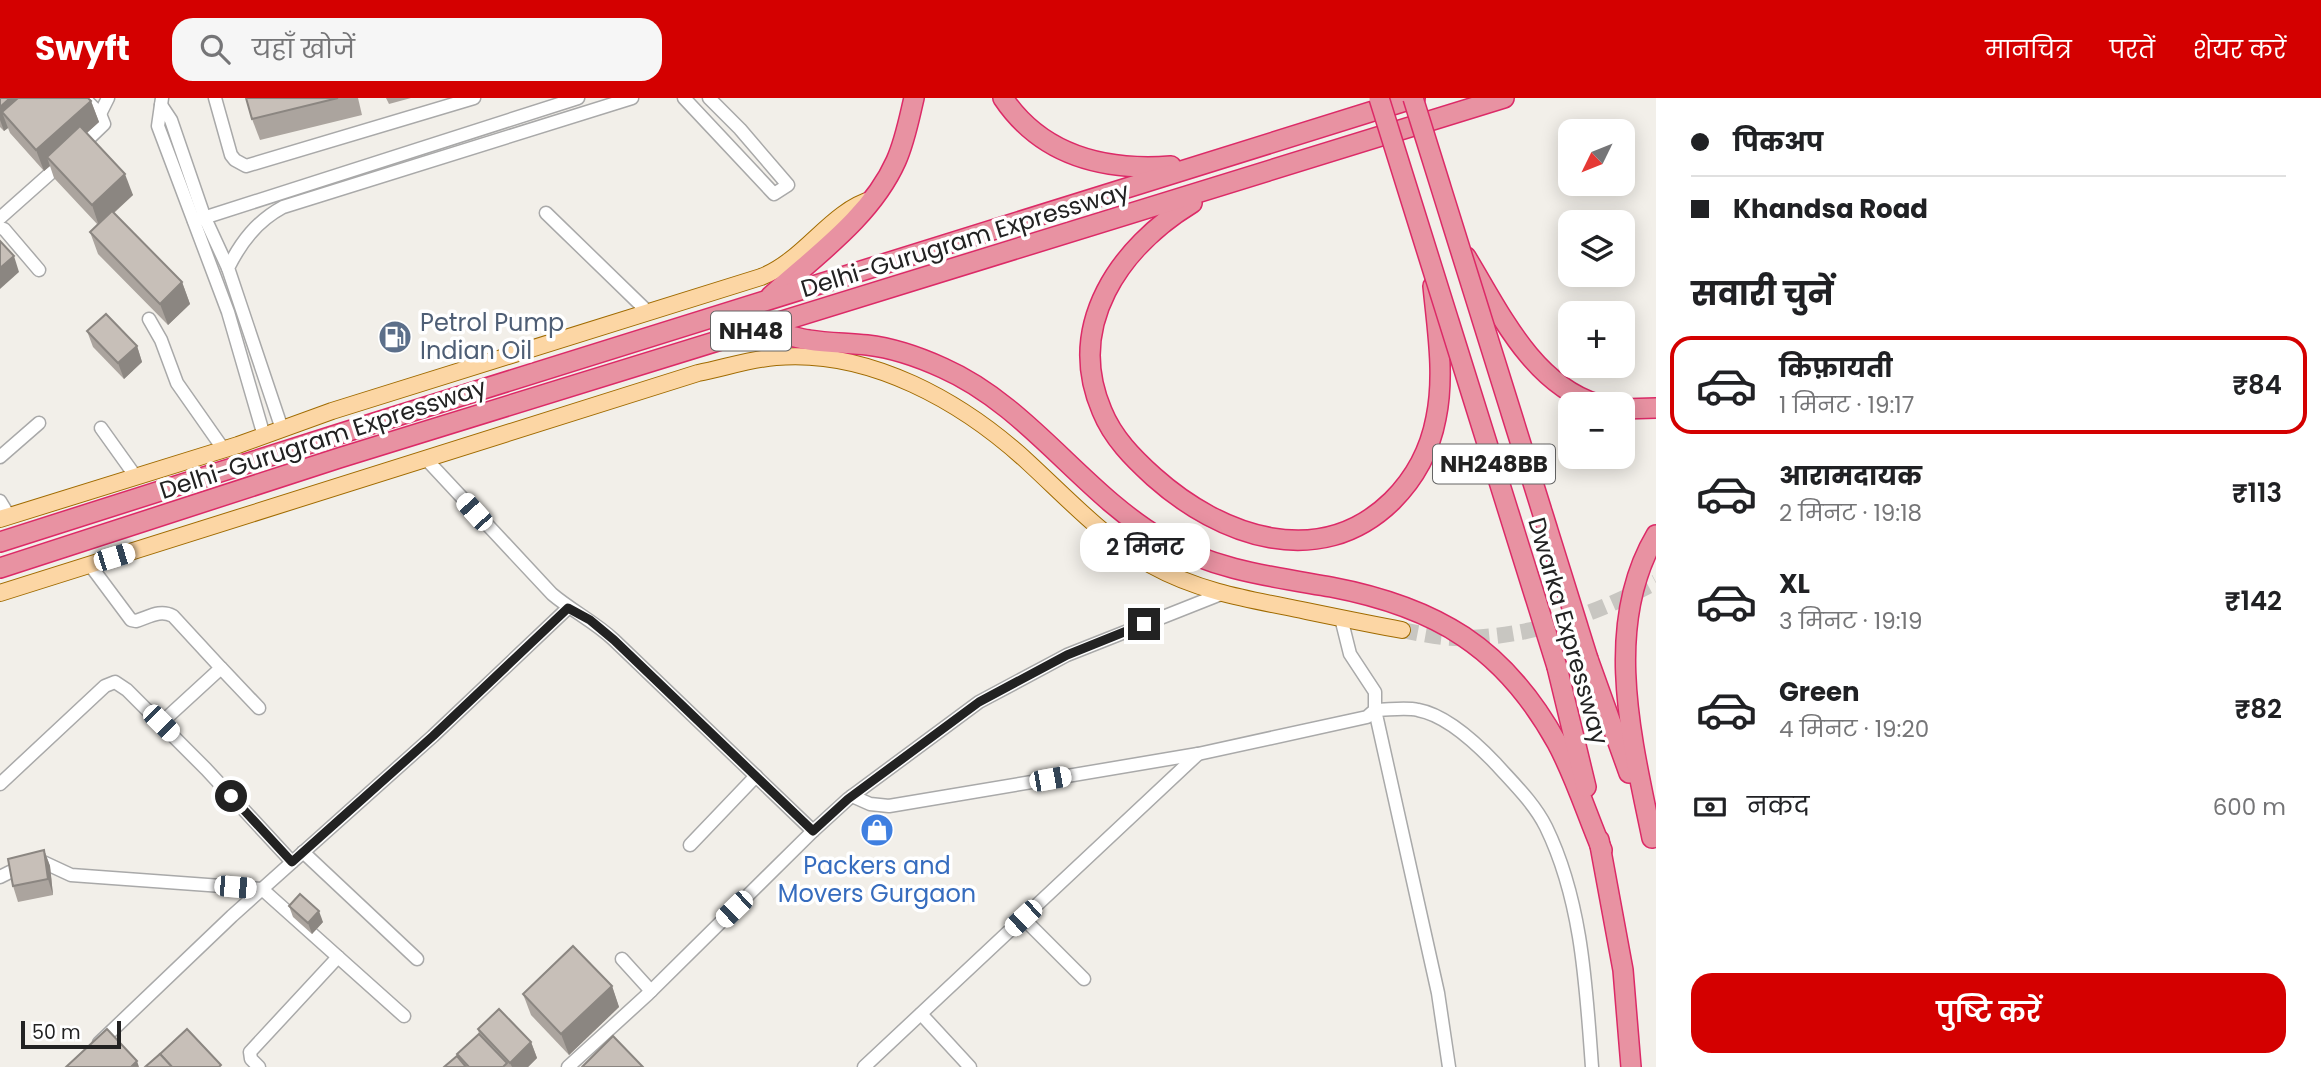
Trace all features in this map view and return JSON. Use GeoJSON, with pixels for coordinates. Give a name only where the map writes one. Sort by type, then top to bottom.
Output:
{"type":"FeatureCollection","features":[{"type":"Feature","properties":{"kind":"highway"},"geometry":{"type":"LineString","coordinates":[[765,301],[849,225],[873,199],[896,160],[914,98]]}},
{"type":"Feature","properties":{"kind":"highway"},"geometry":{"type":"LineString","coordinates":[[1003,98],[1035,134],[1051,146],[1076,157],[1136,167],[1208,163]]}},
{"type":"Feature","properties":{"kind":"highway","name":"Dwarka Expressway"},"geometry":{"type":"LineString","coordinates":[[1379,98],[1557,667],[1601,850],[1623,970],[1631,1067]]}},
{"type":"Feature","properties":{"kind":"highway","name":"Delhi-Gurugram Expressway"},"geometry":{"type":"LineString","coordinates":[[0,542],[1414,98]]}},
{"type":"Feature","properties":{"kind":"highway","name":"Dwarka Expressway"},"geometry":{"type":"LineString","coordinates":[[1414,98],[1588,659],[1654,846]]}},
{"type":"Feature","properties":{"kind":"highway","name":"Delhi-Gurugram Expressway"},"geometry":{"type":"LineString","coordinates":[[0,568],[339,458],[1504,98]]}},
{"type":"Feature","properties":{"kind":"highway"},"geometry":{"type":"LineString","coordinates":[[1216,187],[1170,216],[1144,238],[1122,263],[1110,281],[1097,314],[1091,347],[1096,395],[1110,428],[1136,461],[1184,501],[1230,527],[1269,539],[1292,540],[1330,536],[1377,514],[1399,492],[1418,467],[1427,450],[1438,403],[1437,330],[1430,260]]}},
{"type":"Feature","properties":{"kind":"highway"},"geometry":{"type":"LineString","coordinates":[[1461,248],[1515,336],[1541,369],[1570,392]]}},
{"type":"Feature","properties":{"kind":"highway"},"geometry":{"type":"LineString","coordinates":[[763,327],[807,340],[870,345],[905,353],[944,368],[974,384],[1015,416],[1131,518],[1163,540],[1197,556],[1236,569],[1370,595],[1411,608],[1448,625],[1478,646],[1533,704],[1558,745],[1601,850]]}},
{"type":"Feature","properties":{"kind":"highway"},"geometry":{"type":"LineString","coordinates":[[1635,409],[1656,408]]}},
{"type":"Feature","properties":{"kind":"highway"},"geometry":{"type":"LineString","coordinates":[[1654,846],[1635,757],[1626,685],[1626,653],[1638,577],[1656,535]]}},
{"type":"Feature","properties":{"kind":"main road"},"geometry":{"type":"LineString","coordinates":[[5,518],[224,450],[332,411],[770,274],[797,257],[849,209],[873,199]]}},
{"type":"Feature","properties":{"kind":"main road"},"geometry":{"type":"LineString","coordinates":[[0,593],[698,373],[776,357],[804,357],[860,364],[889,374],[963,410],[1002,439],[1089,520],[1122,546],[1177,579],[1221,594],[1402,631]]}},
{"type":"Feature","properties":{"kind":"street"},"geometry":{"type":"LineString","coordinates":[[0,218],[102,127],[104,124],[100,114],[84,98]]}},
{"type":"Feature","properties":{"kind":"street"},"geometry":{"type":"LineString","coordinates":[[100,114],[108,103],[108,98]]}},
{"type":"Feature","properties":{"kind":"street"},"geometry":{"type":"LineString","coordinates":[[215,98],[231,155],[246,166],[474,98]]}},
{"type":"Feature","properties":{"kind":"street"},"geometry":{"type":"LineString","coordinates":[[199,219],[578,98]]}},
{"type":"Feature","properties":{"kind":"street"},"geometry":{"type":"LineString","coordinates":[[228,268],[238,249],[256,226],[283,207],[632,98]]}},
{"type":"Feature","properties":{"kind":"street"},"geometry":{"type":"LineString","coordinates":[[684,98],[774,194],[788,185],[709,98]]}},
{"type":"Feature","properties":{"kind":"street"},"geometry":{"type":"LineString","coordinates":[[161,102],[158,126],[199,219],[264,436]]}},
{"type":"Feature","properties":{"kind":"street"},"geometry":{"type":"LineString","coordinates":[[546,213],[649,312]]}},
{"type":"Feature","properties":{"kind":"street"},"geometry":{"type":"LineString","coordinates":[[199,219],[228,268],[282,429]]}},
{"type":"Feature","properties":{"kind":"street"},"geometry":{"type":"LineString","coordinates":[[0,228],[4,229],[39,270]]}},
{"type":"Feature","properties":{"kind":"street"},"geometry":{"type":"LineString","coordinates":[[149,319],[161,340],[177,383],[224,450]]}},
{"type":"Feature","properties":{"kind":"street"},"geometry":{"type":"LineString","coordinates":[[0,457],[39,423]]}},
{"type":"Feature","properties":{"kind":"street"},"geometry":{"type":"LineString","coordinates":[[102,428],[136,477]]}},
{"type":"Feature","properties":{"kind":"street"},"geometry":{"type":"LineString","coordinates":[[426,459],[526,568],[568,608],[590,620],[614,640],[813,831]]}},
{"type":"Feature","properties":{"kind":"street"},"geometry":{"type":"LineString","coordinates":[[0,501],[5,518]]}},
{"type":"Feature","properties":{"kind":"street"},"geometry":{"type":"LineString","coordinates":[[90,565],[131,620],[136,621],[159,613],[173,616],[259,708]]}},
{"type":"Feature","properties":{"kind":"street"},"geometry":{"type":"LineString","coordinates":[[568,1067],[651,991],[852,796],[979,702],[1067,655],[1221,594]]}},
{"type":"Feature","properties":{"kind":"street"},"geometry":{"type":"LineString","coordinates":[[87,1054],[568,608]]}},
{"type":"Feature","properties":{"kind":"street"},"geometry":{"type":"LineString","coordinates":[[1341,618],[1350,654],[1375,692],[1375,710],[1438,993],[1449,1067]]}},
{"type":"Feature","properties":{"kind":"street"},"geometry":{"type":"LineString","coordinates":[[161,723],[221,668]]}},
{"type":"Feature","properties":{"kind":"street"},"geometry":{"type":"LineString","coordinates":[[0,784],[108,684],[115,682],[161,723],[292,862]]}},
{"type":"Feature","properties":{"kind":"street"},"geometry":{"type":"LineString","coordinates":[[852,796],[870,804],[890,806],[1198,754],[1367,717],[1375,710],[1415,709],[1431,714],[1477,744],[1528,799],[1545,825],[1565,873],[1583,958],[1592,1067]]}},
{"type":"Feature","properties":{"kind":"street"},"geometry":{"type":"LineString","coordinates":[[864,1067],[1198,754]]}},
{"type":"Feature","properties":{"kind":"street"},"geometry":{"type":"LineString","coordinates":[[690,845],[757,776]]}},
{"type":"Feature","properties":{"kind":"street"},"geometry":{"type":"LineString","coordinates":[[303,852],[416,959]]}},
{"type":"Feature","properties":{"kind":"street"},"geometry":{"type":"LineString","coordinates":[[0,877],[22,866],[43,862],[71,874],[262,890],[404,1016]]}},
{"type":"Feature","properties":{"kind":"street"},"geometry":{"type":"LineString","coordinates":[[1023,918],[1083,979]]}},
{"type":"Feature","properties":{"kind":"street"},"geometry":{"type":"LineString","coordinates":[[259,1067],[251,1059],[250,1052],[338,957]]}},
{"type":"Feature","properties":{"kind":"street"},"geometry":{"type":"LineString","coordinates":[[622,958],[651,991]]}},
{"type":"Feature","properties":{"kind":"street"},"geometry":{"type":"LineString","coordinates":[[921,1014],[970,1067]]}},
{"type":"Feature","properties":{"kind":"building"},"geometry":{"type":"Polygon","coordinates":[[[0,98],[10,98],[0,107],[0,98]]]}},
{"type":"Feature","properties":{"kind":"building"},"geometry":{"type":"Polygon","coordinates":[[[18,98],[88,98],[91,101],[36,150],[2,112],[18,98]]]}},
{"type":"Feature","properties":{"kind":"building"},"geometry":{"type":"Polygon","coordinates":[[[246,98],[338,98],[252,119],[246,98]]]}},
{"type":"Feature","properties":{"kind":"building"},"geometry":{"type":"Polygon","coordinates":[[[80,126],[125,174],[92,205],[47,157],[80,126]]]}},
{"type":"Feature","properties":{"kind":"building"},"geometry":{"type":"Polygon","coordinates":[[[112,211],[182,282],[160,304],[90,232],[112,211]]]}},
{"type":"Feature","properties":{"kind":"building"},"geometry":{"type":"Polygon","coordinates":[[[0,241],[14,256],[0,268],[0,241]]]}},
{"type":"Feature","properties":{"kind":"building"},"geometry":{"type":"Polygon","coordinates":[[[106,314],[137,346],[118,363],[87,331],[106,314]]]}},
{"type":"Feature","properties":{"kind":"building"},"geometry":{"type":"Polygon","coordinates":[[[44,850],[48,879],[13,886],[8,859],[44,850]]]}},
{"type":"Feature","properties":{"kind":"building"},"geometry":{"type":"Polygon","coordinates":[[[300,894],[319,911],[308,923],[289,906],[300,894]]]}},
{"type":"Feature","properties":{"kind":"building"},"geometry":{"type":"Polygon","coordinates":[[[573,946],[612,986],[561,1034],[523,994],[573,946]]]}},
{"type":"Feature","properties":{"kind":"building"},"geometry":{"type":"Polygon","coordinates":[[[499,1009],[531,1042],[510,1063],[478,1029],[499,1009]]]}},
{"type":"Feature","properties":{"kind":"building"},"geometry":{"type":"Polygon","coordinates":[[[107,1029],[137,1061],[131,1067],[66,1067],[107,1029]]]}},
{"type":"Feature","properties":{"kind":"building"},"geometry":{"type":"Polygon","coordinates":[[[187,1029],[221,1065],[219,1067],[172,1067],[160,1054],[187,1029]]]}},
{"type":"Feature","properties":{"kind":"building"},"geometry":{"type":"Polygon","coordinates":[[[479,1034],[507,1063],[503,1067],[469,1067],[457,1054],[479,1034]]]}},
{"type":"Feature","properties":{"kind":"building"},"geometry":{"type":"Polygon","coordinates":[[[613,1036],[643,1067],[582,1067],[613,1036]]]}},
{"type":"Feature","properties":{"kind":"building"},"geometry":{"type":"Polygon","coordinates":[[[160,1054],[172,1067],[145,1067],[160,1054]]]}},
{"type":"Feature","properties":{"kind":"building"},"geometry":{"type":"Polygon","coordinates":[[[457,1056],[466,1067],[444,1067],[457,1056]]]}},
{"type":"Feature","properties":{"kind":"tunnel"},"geometry":{"type":"LineString","coordinates":[[1402,630],[1458,638],[1516,633],[1588,613],[1656,582]]}},
{"type":"Feature","properties":{"kind":"place","name":"Petrol Pump Indian Oil"},"geometry":{"type":"Point","coordinates":[395,337]}},
{"type":"Feature","properties":{"kind":"place","name":"Packers and Movers Gurgaon"},"geometry":{"type":"Point","coordinates":[877,830]}},
{"type":"Feature","properties":{"kind":"route"},"geometry":{"type":"LineString","coordinates":[[231,796],[292,862],[433,736],[568,608],[598,625],[813,831],[848,799],[979,702],[1067,655],[1144,624]]}}]}
